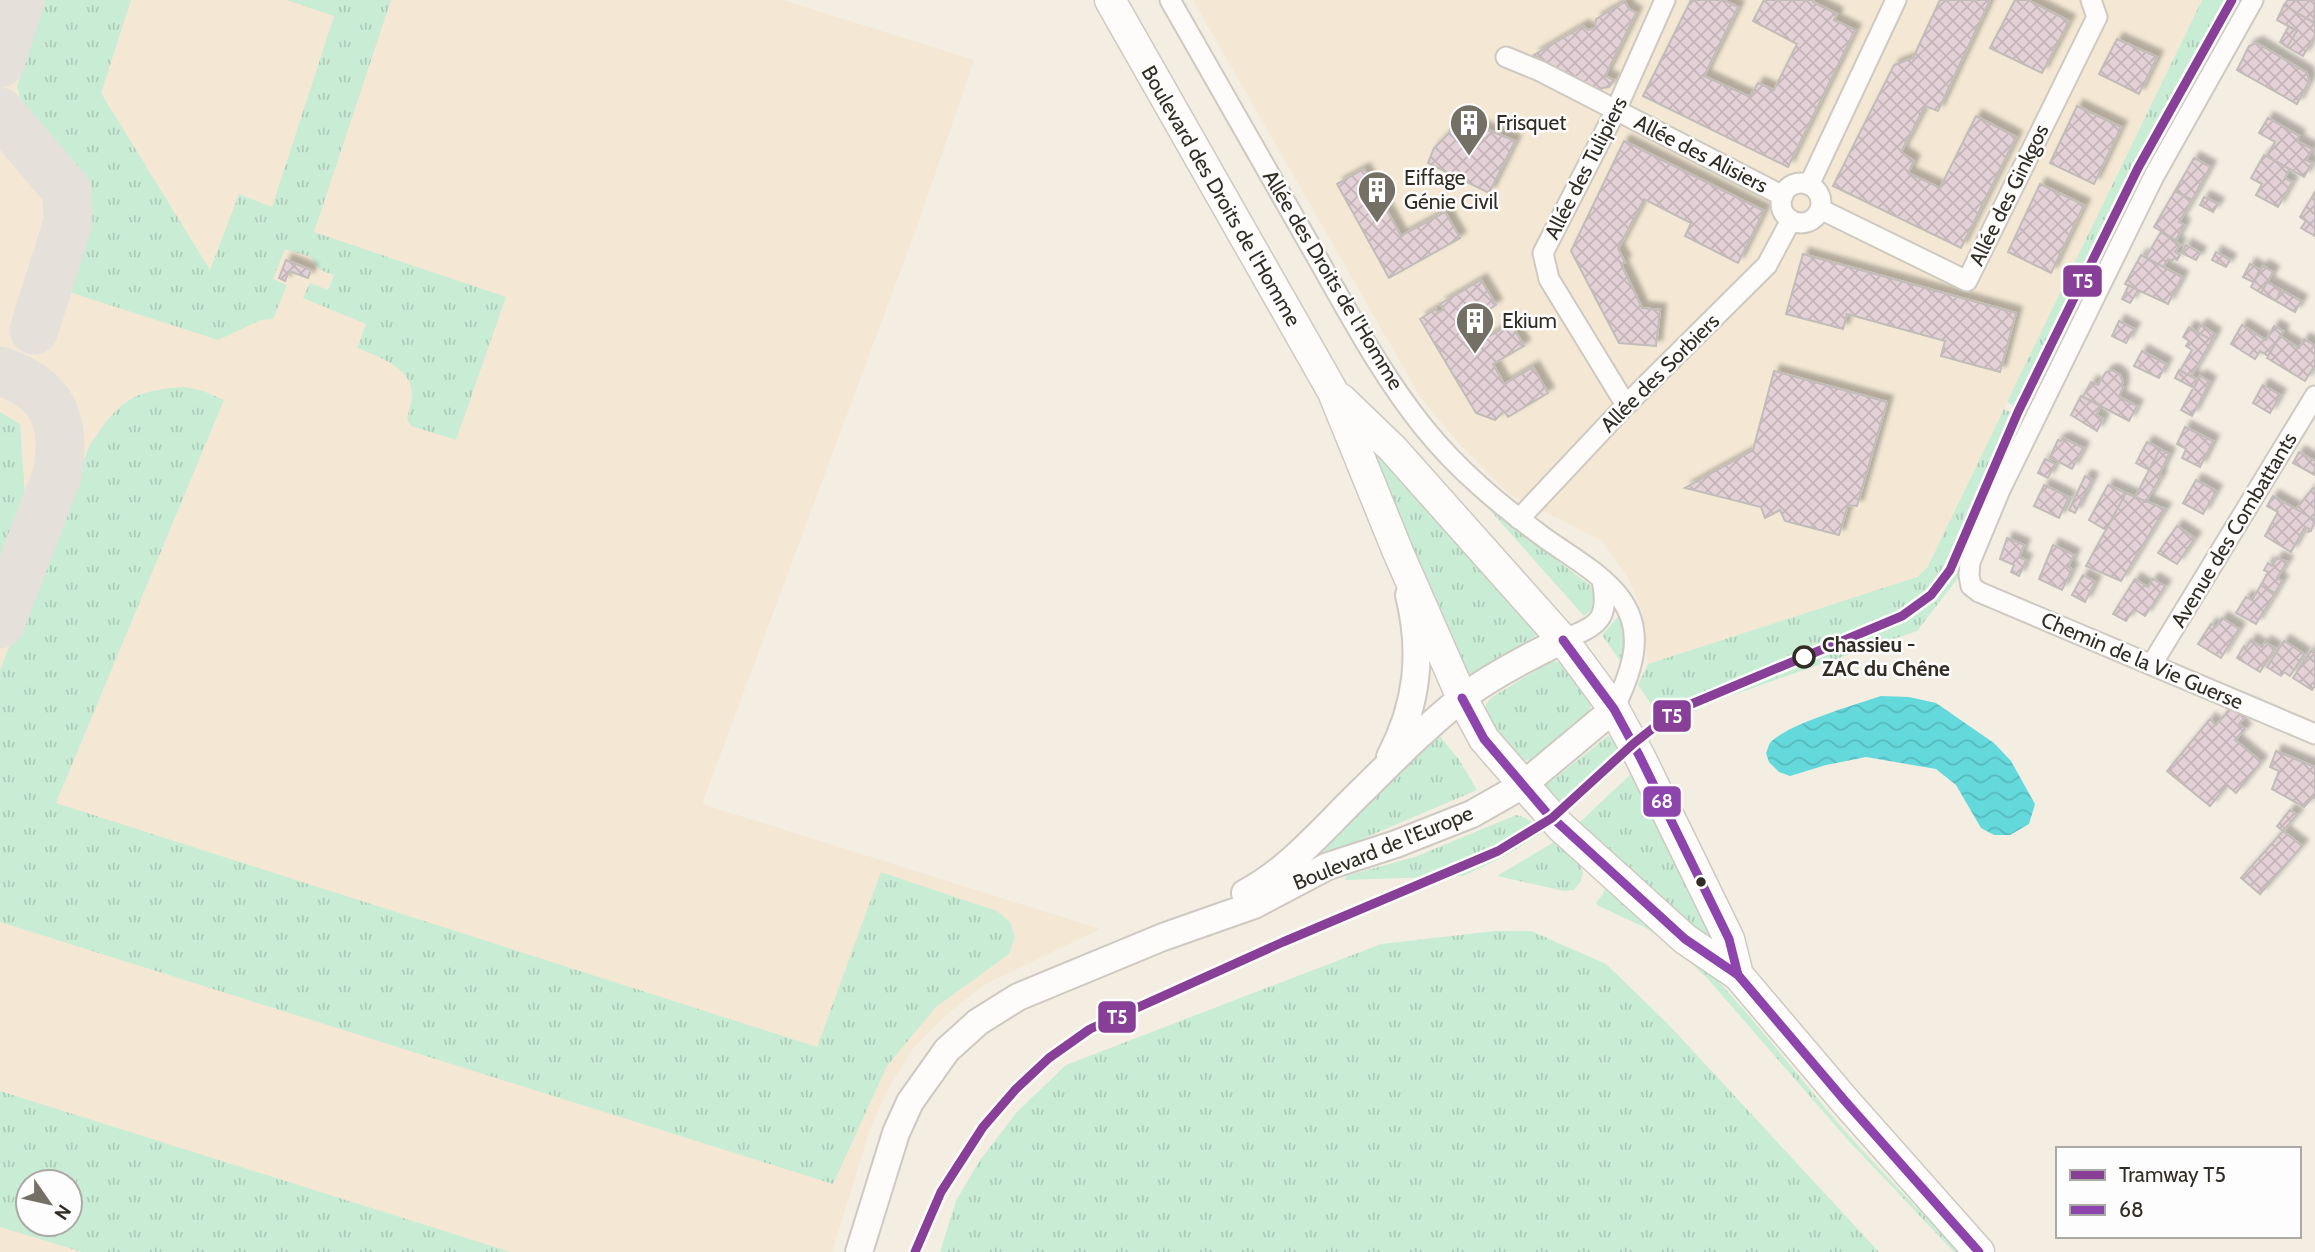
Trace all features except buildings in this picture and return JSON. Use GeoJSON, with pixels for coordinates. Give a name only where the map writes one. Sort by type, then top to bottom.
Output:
{"type":"FeatureCollection","features":[{"type":"Feature","properties":{"kind":"main road","name":"Boulevard des Droits de l'Homme"},"geometry":{"type":"LineString","coordinates":[[1110,0],[1333,392],[1398,552],[1462,698],[1484,739],[1560,826],[1685,939],[1738,975]]}},
{"type":"Feature","properties":{"kind":"main road","name":"Boulevard des Droits de l'Homme"},"geometry":{"type":"LineString","coordinates":[[1333,392],[1393,449],[1563,640],[1614,709],[1729,939],[1738,975]]}},
{"type":"Feature","properties":{"kind":"main road"},"geometry":{"type":"LineString","coordinates":[[1738,975],[1844,1101],[1979,1252]]}},
{"type":"Feature","properties":{"kind":"street","name":"Allée des Droits de l'Homme"},"geometry":{"type":"LineString","coordinates":[[1170,0],[1377,362],[1425,428],[1469,478],[1519,519],[1602,580],[1621,599],[1630,617],[1635,641],[1634,659],[1628,680],[1614,709]]}},
{"type":"Feature","properties":{"kind":"street","name":"Allée des Tulipiers"},"geometry":{"type":"LineString","coordinates":[[1626,405],[1549,279],[1543,253],[1616,110],[1665,0]]}},
{"type":"Feature","properties":{"kind":"street"},"geometry":{"type":"LineString","coordinates":[[1809,185],[1896,0]]}},
{"type":"Feature","properties":{"kind":"street","name":"Allée des Ginkgos"},"geometry":{"type":"LineString","coordinates":[[1820,209],[1967,281],[2097,17],[2091,0]]}},
{"type":"Feature","properties":{"kind":"street","name":"Chemin de la Vie Guerse"},"geometry":{"type":"LineString","coordinates":[[2253,0],[2154,176],[2000,490],[1970,562],[1969,575],[1971,586],[1979,592],[2315,734]]}},
{"type":"Feature","properties":{"kind":"street","name":"Allée des Alisiers"},"geometry":{"type":"LineString","coordinates":[[1506,57],[1540,71],[1783,196]]}},
{"type":"Feature","properties":{"kind":"street"},"geometry":{"type":"LineString","coordinates":[[1794,184],[1809,185],[1821,198],[1820,209],[1812,220],[1802,223],[1791,220],[1782,209],[1783,196],[1794,184]]}},
{"type":"Feature","properties":{"kind":"street","name":"Allée des Sorbiers"},"geometry":{"type":"LineString","coordinates":[[1519,519],[1626,405],[1767,265],[1791,220]]}},
{"type":"Feature","properties":{"kind":"street","name":"Avenue des Combattants"},"geometry":{"type":"LineString","coordinates":[[2152,664],[2315,396]]}},
{"type":"Feature","properties":{"kind":"street","name":"Boulevard de l'Europe"},"geometry":{"type":"LineString","coordinates":[[1384,769],[1399,740],[1409,711],[1418,668],[1414,617],[1398,552]]}},
{"type":"Feature","properties":{"kind":"street"},"geometry":{"type":"LineString","coordinates":[[1563,640],[1586,631],[1604,612],[1606,601],[1602,580]]}},
{"type":"Feature","properties":{"kind":"street","name":"Boulevard de l'Europe"},"geometry":{"type":"LineString","coordinates":[[1163,937],[1257,887],[1462,698],[1532,655],[1563,640]]}},
{"type":"Feature","properties":{"kind":"street","name":"Boulevard de l'Europe"},"geometry":{"type":"LineString","coordinates":[[859,1252],[896,1133],[910,1102],[947,1050],[978,1022],[1018,997],[1163,937],[1254,905],[1328,866],[1396,844],[1472,814],[1523,785],[1614,709]]}},
{"type":"Feature","properties":{"kind":"shaded area"},"geometry":{"type":"Polygon","coordinates":[[[0,0],[783,0],[974,60],[919,221],[702,804],[1100,929],[984,985],[946,1015],[913,1048],[888,1089],[870,1129],[832,1252],[0,1252],[0,0]]]}},
{"type":"Feature","properties":{"kind":"shaded area"},"geometry":{"type":"Polygon","coordinates":[[[1193,0],[2202,0],[1927,568],[1917,577],[1648,664],[1643,614],[1628,577],[1602,541],[1508,493],[1459,444],[1421,398],[1193,0]]]}},
{"type":"Feature","properties":{"kind":"green space"},"geometry":{"type":"Polygon","coordinates":[[[44,0],[131,0],[101,93],[210,270],[239,194],[272,207],[334,16],[287,0],[391,0],[314,232],[506,297],[456,440],[411,426],[407,419],[412,397],[408,379],[394,365],[357,348],[366,324],[303,298],[310,283],[328,290],[334,275],[320,270],[311,257],[285,249],[273,279],[287,285],[273,319],[261,320],[218,340],[63,290],[90,200],[25,116],[17,86],[44,0]]]}},
{"type":"Feature","properties":{"kind":"green space"},"geometry":{"type":"Polygon","coordinates":[[[2202,0],[2243,0],[2150,163],[2028,413],[2007,402],[2202,0]]]}},
{"type":"Feature","properties":{"kind":"green space"},"geometry":{"type":"Polygon","coordinates":[[[185,387],[224,400],[56,803],[817,1047],[881,872],[997,911],[1010,922],[1015,938],[1009,954],[936,1007],[887,1066],[833,1184],[0,922],[0,670],[90,445],[110,418],[128,401],[152,391],[185,387]]]}},
{"type":"Feature","properties":{"kind":"green space"},"geometry":{"type":"Polygon","coordinates":[[[2004,409],[2025,420],[1958,578],[1917,631],[1706,704],[1667,728],[1638,685],[1648,664],[1917,577],[1927,568],[2004,409]]]}},
{"type":"Feature","properties":{"kind":"green space"},"geometry":{"type":"Polygon","coordinates":[[[0,412],[20,424],[25,496],[0,558],[0,412]]]}},
{"type":"Feature","properties":{"kind":"green space"},"geometry":{"type":"Polygon","coordinates":[[[1372,450],[1537,633],[1534,637],[1468,677],[1370,453],[1372,450]]]}},
{"type":"Feature","properties":{"kind":"green space"},"geometry":{"type":"Polygon","coordinates":[[[1488,508],[1591,586],[1595,592],[1595,607],[1584,616],[1488,508]]]}},
{"type":"Feature","properties":{"kind":"green space"},"geometry":{"type":"Polygon","coordinates":[[[1618,617],[1623,617],[1627,625],[1623,665],[1602,635],[1618,617]]]}},
{"type":"Feature","properties":{"kind":"green space"},"geometry":{"type":"Polygon","coordinates":[[[1551,661],[1563,663],[1590,701],[1591,707],[1585,717],[1530,760],[1523,761],[1512,755],[1486,715],[1486,704],[1491,698],[1551,661]]]}},
{"type":"Feature","properties":{"kind":"green space"},"geometry":{"type":"Polygon","coordinates":[[[1439,735],[1460,761],[1477,790],[1329,853],[1323,850],[1334,832],[1439,735]]]}},
{"type":"Feature","properties":{"kind":"green space"},"geometry":{"type":"Polygon","coordinates":[[[1608,736],[1614,739],[1625,760],[1568,813],[1544,789],[1545,786],[1608,736]]]}},
{"type":"Feature","properties":{"kind":"green space"},"geometry":{"type":"Polygon","coordinates":[[[1632,773],[1721,955],[1579,823],[1632,773]]]}},
{"type":"Feature","properties":{"kind":"green space"},"geometry":{"type":"Polygon","coordinates":[[[1516,815],[1526,818],[1543,832],[1505,856],[1463,876],[1345,880],[1346,876],[1415,857],[1516,815]]]}},
{"type":"Feature","properties":{"kind":"green space"},"geometry":{"type":"Polygon","coordinates":[[[1554,842],[1583,872],[1581,881],[1574,890],[1564,891],[1497,876],[1554,842]]]}},
{"type":"Feature","properties":{"kind":"green space"},"geometry":{"type":"Polygon","coordinates":[[[1606,885],[1672,935],[1702,964],[1853,1140],[1959,1252],[1954,1252],[1847,1139],[1707,978],[1668,942],[1596,903],[1606,885]]]}},
{"type":"Feature","properties":{"kind":"green space"},"geometry":{"type":"Polygon","coordinates":[[[1495,931],[1531,931],[1606,964],[1667,1023],[1879,1252],[940,1252],[956,1201],[980,1160],[1017,1112],[1066,1065],[1381,944],[1495,931]]]}},
{"type":"Feature","properties":{"kind":"green space"},"geometry":{"type":"Polygon","coordinates":[[[0,1091],[511,1252],[82,1252],[36,1238],[84,1238],[84,1168],[14,1168],[14,1231],[0,1227],[0,1091]]]}},
{"type":"Feature","properties":{"kind":"water"},"geometry":{"type":"Polygon","coordinates":[[[1881,696],[1909,697],[1936,703],[1994,743],[2011,761],[2035,804],[2029,824],[2010,835],[1994,835],[1981,828],[1956,785],[1936,769],[1866,757],[1790,776],[1779,772],[1769,762],[1766,753],[1770,743],[1778,736],[1822,716],[1881,696]]]}},
{"type":"Feature","properties":{"kind":"taxiway"},"geometry":{"type":"LineString","coordinates":[[0,63],[20,0]]}},
{"type":"Feature","properties":{"kind":"taxiway"},"geometry":{"type":"LineString","coordinates":[[0,112],[67,191],[68,222],[34,330]]}},
{"type":"Feature","properties":{"kind":"taxiway"},"geometry":{"type":"LineString","coordinates":[[0,371],[33,387],[44,398],[58,424],[60,439],[57,475],[0,624]]}},
{"type":"Feature","properties":{"kind":"tram line","name":"T5"},"geometry":{"type":"LineString","coordinates":[[915,1252],[941,1192],[983,1127],[1016,1089],[1049,1058],[1090,1029],[1283,942],[1498,851],[1552,818],[1633,744],[1689,705],[1902,616],[1931,595],[1950,570],[2018,412],[2138,168],[2232,0]]}},
{"type":"Feature","properties":{"kind":"transit line","name":"68"},"geometry":{"type":"LineString","coordinates":[[1563,640],[1614,709],[1640,757],[1729,939],[1738,975]]}},
{"type":"Feature","properties":{"kind":"transit line","name":"68"},"geometry":{"type":"LineString","coordinates":[[1462,698],[1484,739],[1546,812],[1685,939],[1738,975],[1979,1252]]}},
{"type":"Feature","properties":{"kind":"place","name":"Frisquet"},"geometry":{"type":"Point","coordinates":[1469,157]}},
{"type":"Feature","properties":{"kind":"place","name":"Eiffage Génie Civil"},"geometry":{"type":"Point","coordinates":[1377,224]}},
{"type":"Feature","properties":{"kind":"place","name":"Ekium"},"geometry":{"type":"Point","coordinates":[1475,355]}},
{"type":"Feature","properties":{"kind":"place","name":"Chassieu - ZAC du Chêne"},"geometry":{"type":"Point","coordinates":[1804,657]}}]}
